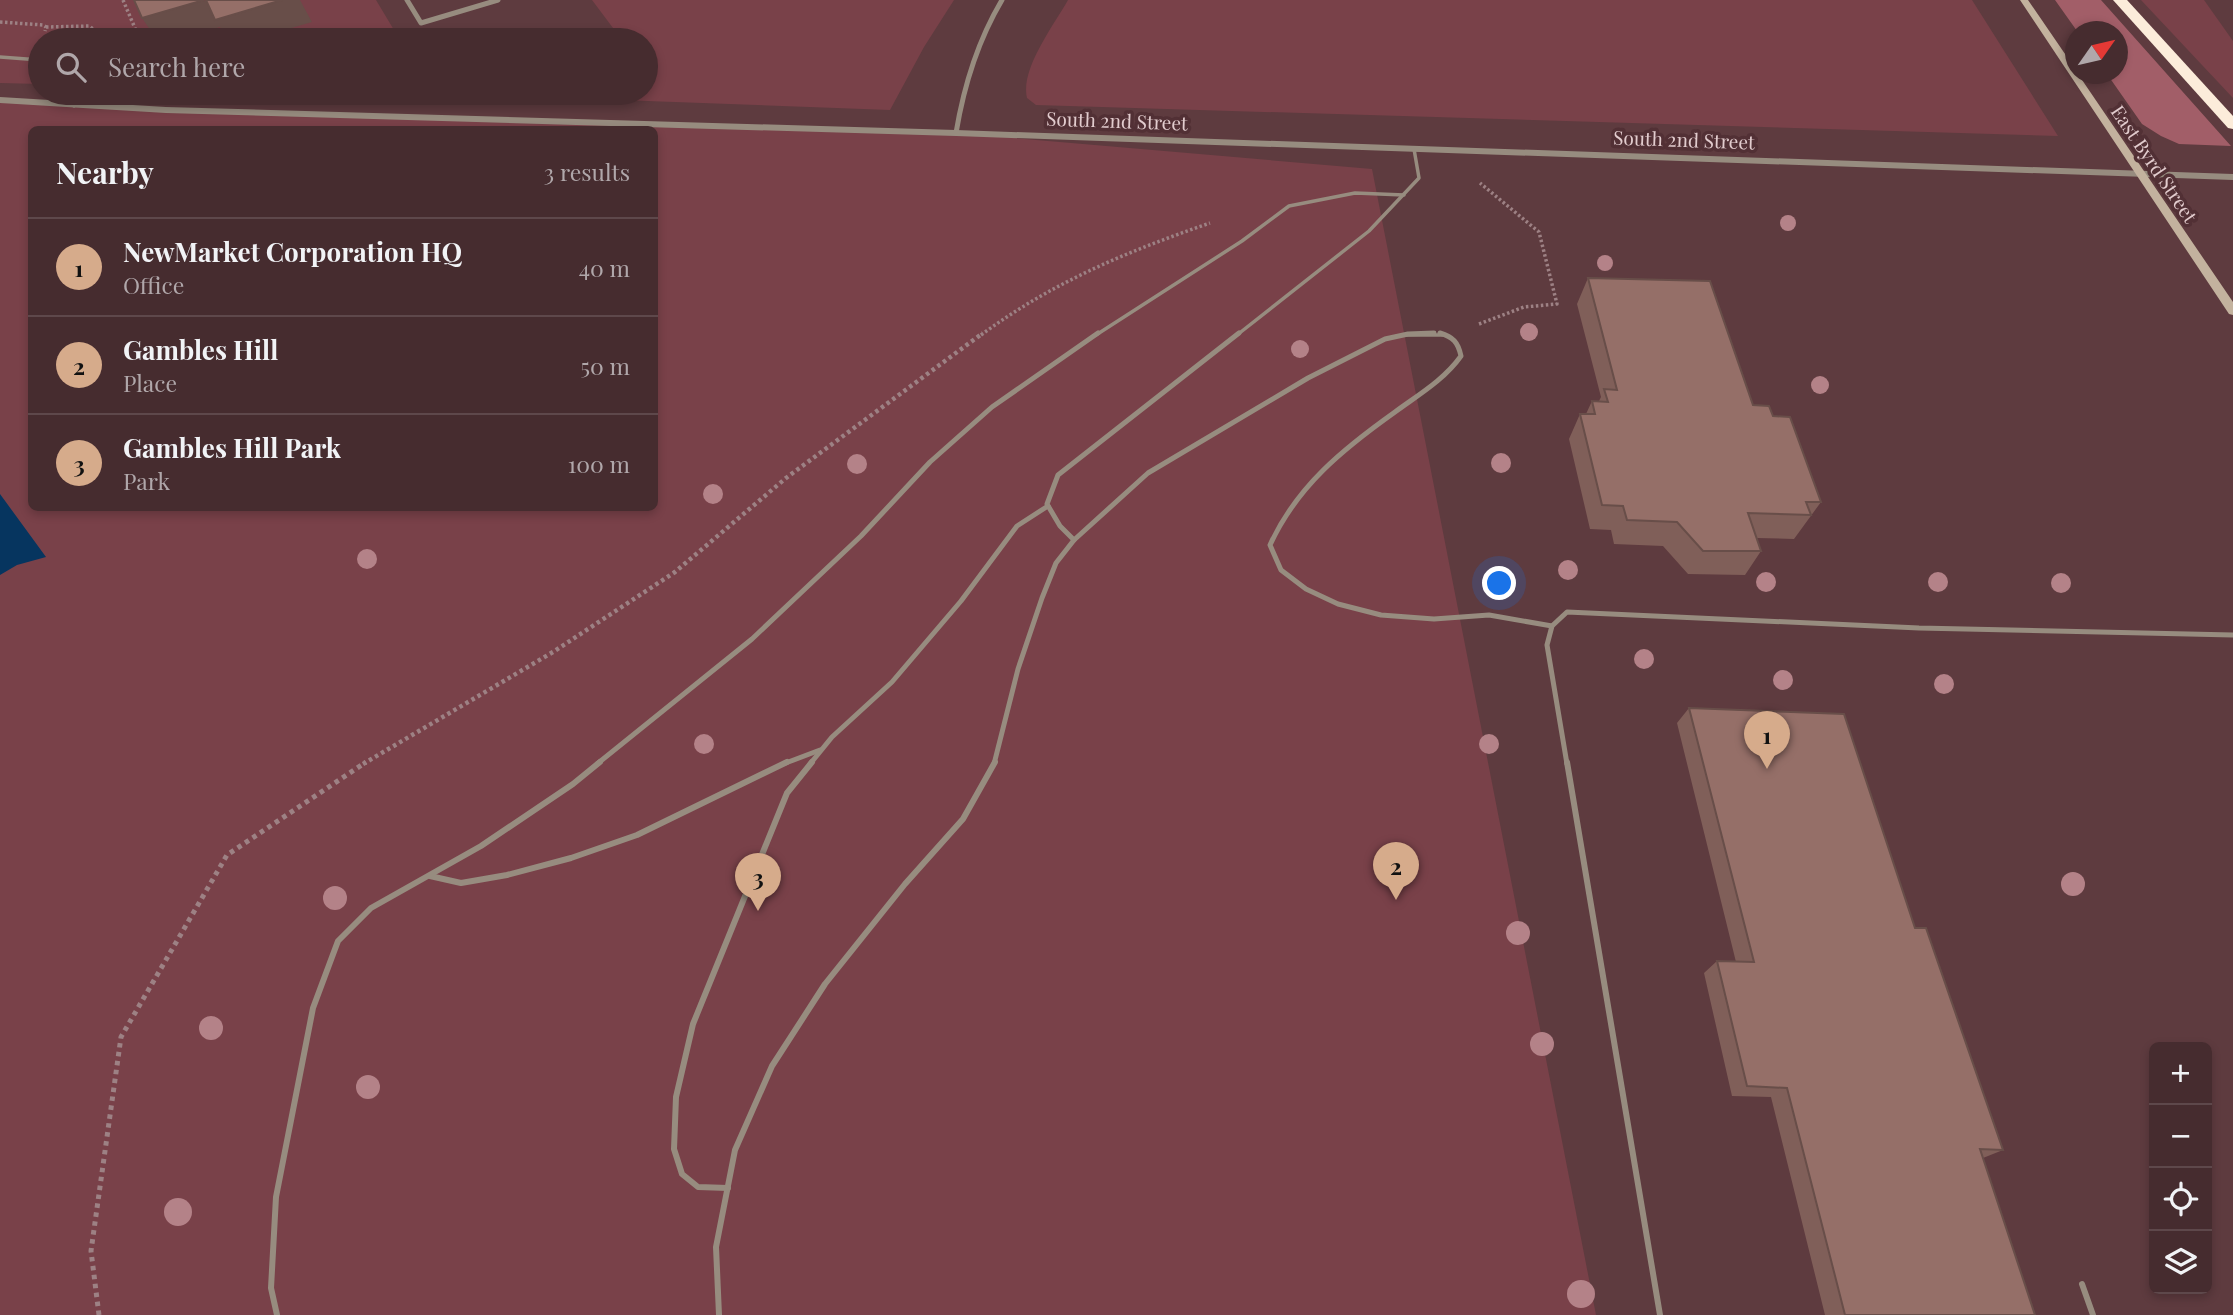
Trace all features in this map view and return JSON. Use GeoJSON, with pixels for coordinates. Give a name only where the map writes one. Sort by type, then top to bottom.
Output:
{"type":"FeatureCollection","features":[{"type":"Feature","properties":{"kind":"highway"},"geometry":{"type":"LineString","coordinates":[[2120,0],[2233,125]]}},
{"type":"Feature","properties":{"kind":"main road","name":"East Byrd Street"},"geometry":{"type":"LineString","coordinates":[[2024,0],[2233,311]]}},
{"type":"Feature","properties":{"kind":"street"},"geometry":{"type":"LineString","coordinates":[[407,0],[421,23],[498,0]]}},
{"type":"Feature","properties":{"kind":"street"},"geometry":{"type":"LineString","coordinates":[[956,133],[964,86],[984,27],[1002,0]]}},
{"type":"Feature","properties":{"kind":"street","name":"South 2nd Street"},"geometry":{"type":"LineString","coordinates":[[0,100],[28,102]]}},
{"type":"Feature","properties":{"kind":"street","name":"South 2nd Street"},"geometry":{"type":"LineString","coordinates":[[62,105],[2233,177]]}},
{"type":"Feature","properties":{"kind":"lane"},"geometry":{"type":"LineString","coordinates":[[0,57],[28,59]]}},
{"type":"Feature","properties":{"kind":"lane"},"geometry":{"type":"LineString","coordinates":[[727,1188],[698,1186],[682,1174],[674,1149],[676,1097],[693,1024],[788,793],[820,750],[892,682],[961,601],[1017,526],[1048,506],[1058,475],[1369,231],[1419,178],[1414,149]]}},
{"type":"Feature","properties":{"kind":"lane"},"geometry":{"type":"LineString","coordinates":[[277,1315],[271,1288],[276,1197],[313,1008],[338,941],[371,908],[481,846],[573,784],[752,639],[861,537],[930,462],[992,407],[1097,334],[1242,241],[1289,206],[1355,193],[1404,195]]}},
{"type":"Feature","properties":{"kind":"lane"},"geometry":{"type":"LineString","coordinates":[[719,1315],[716,1247],[727,1188],[736,1150],[772,1066],[825,984],[905,884],[963,819],[996,761],[1018,669],[1056,563],[1074,540],[1148,473],[1308,378],[1385,339],[1408,334],[1439,334],[1452,337],[1459,346],[1461,356],[1450,371],[1338,455],[1278,523],[1270,545],[1281,570],[1306,589],[1338,604],[1381,615],[1434,619],[1489,615],[1552,626]]}},
{"type":"Feature","properties":{"kind":"lane"},"geometry":{"type":"LineString","coordinates":[[1048,506],[1060,526],[1074,540]]}},
{"type":"Feature","properties":{"kind":"lane"},"geometry":{"type":"LineString","coordinates":[[1660,1315],[1548,645],[1552,626],[1567,612],[1919,628],[2233,635]]}},
{"type":"Feature","properties":{"kind":"lane"},"geometry":{"type":"LineString","coordinates":[[429,876],[461,883],[507,875],[571,858],[638,835],[796,758],[820,750]]}},
{"type":"Feature","properties":{"kind":"lane"},"geometry":{"type":"LineString","coordinates":[[2082,1284],[2093,1315]]}},
{"type":"Feature","properties":{"kind":"path"},"geometry":{"type":"LineString","coordinates":[[123,0],[134,28]]}},
{"type":"Feature","properties":{"kind":"path"},"geometry":{"type":"LineString","coordinates":[[46,27],[92,28]]}},
{"type":"Feature","properties":{"kind":"path"},"geometry":{"type":"LineString","coordinates":[[1452,337],[1493,316],[1524,307],[1557,304],[1539,232],[1476,180]]}},
{"type":"Feature","properties":{"kind":"path"},"geometry":{"type":"LineString","coordinates":[[99,1315],[91,1251],[121,1037],[228,855],[335,781],[553,652],[675,572],[786,478],[994,325],[1082,272],[1130,251],[1215,221]]}},
{"type":"Feature","properties":{"kind":"shaded area"},"geometry":{"type":"Polygon","coordinates":[[[0,0],[376,0],[393,28],[28,28],[28,84],[0,83],[0,0]]]}},
{"type":"Feature","properties":{"kind":"shaded area"},"geometry":{"type":"Polygon","coordinates":[[[592,0],[954,0],[924,47],[890,110],[658,101],[658,28],[613,28],[592,0]]]}},
{"type":"Feature","properties":{"kind":"shaded area"},"geometry":{"type":"Polygon","coordinates":[[[1068,0],[1972,0],[2058,136],[1036,105],[1027,98],[1028,74],[1068,0]]]}},
{"type":"Feature","properties":{"kind":"shaded area"},"geometry":{"type":"Polygon","coordinates":[[[2055,0],[2101,0],[2120,21],[2070,21],[2055,0]]]}},
{"type":"Feature","properties":{"kind":"shaded area"},"geometry":{"type":"Polygon","coordinates":[[[2141,0],[2204,0],[2233,41],[2233,98],[2141,0]]]}},
{"type":"Feature","properties":{"kind":"shaded area"},"geometry":{"type":"Polygon","coordinates":[[[2128,30],[2231,146],[2179,144],[2142,124],[2114,84],[2128,84],[2128,30]]]}},
{"type":"Feature","properties":{"kind":"shaded area"},"geometry":{"type":"Polygon","coordinates":[[[0,99],[28,101],[28,105],[956,133],[1372,169],[1596,1315],[0,1315],[0,99]]]}},
{"type":"Feature","properties":{"kind":"water"},"geometry":{"type":"Polygon","coordinates":[[[0,494],[46,557],[17,565],[0,575],[0,494]]]}},
{"type":"Feature","properties":{"kind":"building"},"geometry":{"type":"Polygon","coordinates":[[[134,0],[204,0],[142,18],[134,0]]]}},
{"type":"Feature","properties":{"kind":"building"},"geometry":{"type":"Polygon","coordinates":[[[206,0],[282,0],[215,20],[206,0]]]}},
{"type":"Feature","properties":{"kind":"building"},"geometry":{"type":"Polygon","coordinates":[[[1588,278],[1710,281],[1753,405],[1769,406],[1773,416],[1790,417],[1821,502],[1806,502],[1811,515],[1748,513],[1761,551],[1703,551],[1677,522],[1627,520],[1623,506],[1602,505],[1580,414],[1595,414],[1592,401],[1608,402],[1604,389],[1617,390],[1588,278]]]}},
{"type":"Feature","properties":{"kind":"building"},"geometry":{"type":"Polygon","coordinates":[[[1689,708],[1844,714],[1915,928],[1926,928],[2003,1150],[1980,1149],[2035,1315],[1845,1315],[1787,1088],[1747,1086],[1717,961],[1754,962],[1689,708]]]}},
{"type":"Feature","properties":{"kind":"place","name":"NewMarket Corporation HQ"},"geometry":{"type":"Point","coordinates":[1767,769]}},
{"type":"Feature","properties":{"kind":"place","name":"Gambles Hill"},"geometry":{"type":"Point","coordinates":[1396,900]}},
{"type":"Feature","properties":{"kind":"place","name":"Gambles Hill Park"},"geometry":{"type":"Point","coordinates":[758,911]}}]}
